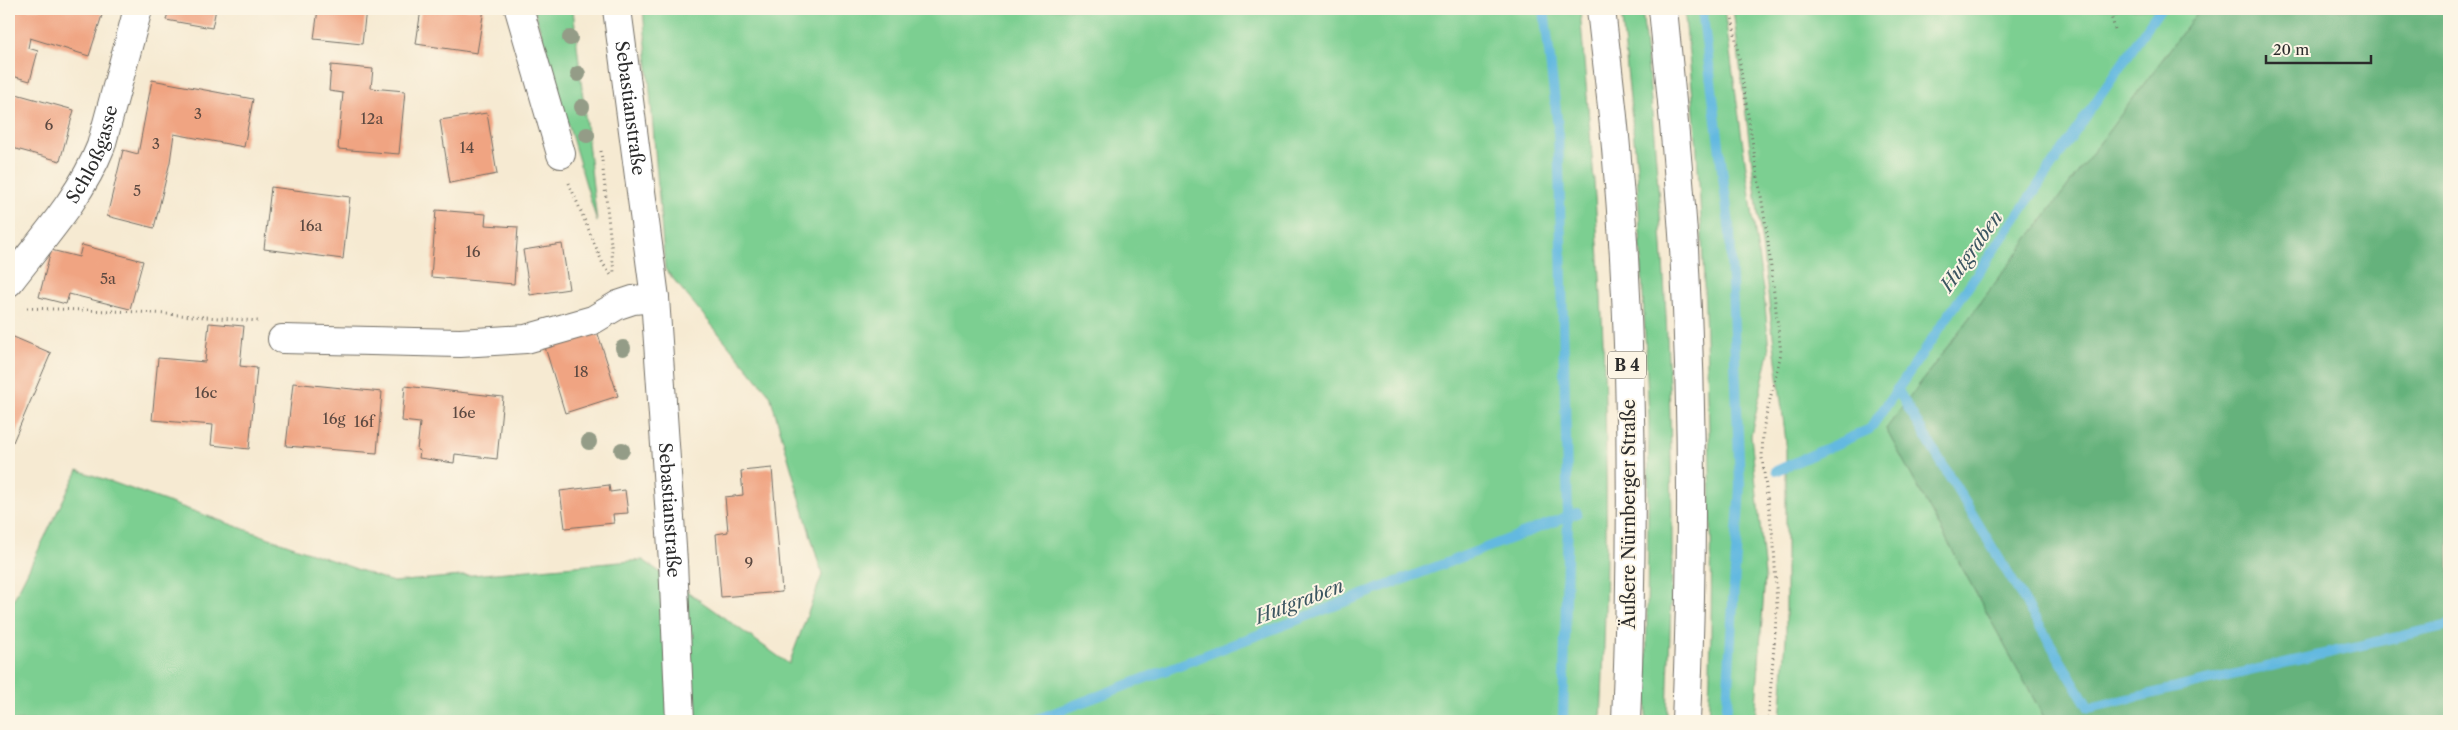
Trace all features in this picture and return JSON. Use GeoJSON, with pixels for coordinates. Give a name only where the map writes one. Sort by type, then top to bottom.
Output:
{"type":"FeatureCollection","features":[{"type":"Feature","properties":{"kind":"main road","name":"Schloßgasse"},"geometry":{"type":"LineString","coordinates":[[9,282],[81,187],[93,167],[101,146],[138,9]]}},
{"type":"Feature","properties":{"kind":"main road"},"geometry":{"type":"LineString","coordinates":[[519,9],[561,154]]}},
{"type":"Feature","properties":{"kind":"main road","name":"Sebastianstraße"},"geometry":{"type":"LineString","coordinates":[[617,9],[654,298],[673,562],[680,721]]}},
{"type":"Feature","properties":{"kind":"main road","name":"Äußere Nürnberger Straße"},"geometry":{"type":"LineString","coordinates":[[1601,9],[1616,148],[1624,269],[1631,475],[1630,615],[1626,721]]}},
{"type":"Feature","properties":{"kind":"main road"},"geometry":{"type":"LineString","coordinates":[[1663,9],[1683,240],[1688,367],[1690,641],[1686,721]]}},
{"type":"Feature","properties":{"kind":"main road"},"geometry":{"type":"LineString","coordinates":[[282,339],[494,342],[526,339],[593,320],[618,305],[633,300],[654,298]]}},
{"type":"Feature","properties":{"kind":"path"},"geometry":{"type":"LineString","coordinates":[[1730,9],[1767,233],[1782,353],[1763,429],[1762,458],[1774,545],[1777,608],[1768,721]]}},
{"type":"Feature","properties":{"kind":"path"},"geometry":{"type":"LineString","coordinates":[[2109,9],[2115,29]]}},
{"type":"Feature","properties":{"kind":"path"},"geometry":{"type":"LineString","coordinates":[[561,154],[572,192],[603,264],[615,280],[618,305]]}},
{"type":"Feature","properties":{"kind":"path"},"geometry":{"type":"LineString","coordinates":[[18,308],[140,312],[276,322],[282,339]]}},
{"type":"Feature","properties":{"kind":"green space"},"geometry":{"type":"Polygon","coordinates":[[[534,9],[573,9],[597,222],[534,9]]]}},
{"type":"Feature","properties":{"kind":"green space"},"geometry":{"type":"Polygon","coordinates":[[[643,9],[1580,9],[1601,289],[1605,413],[1606,536],[1601,721],[9,721],[9,609],[78,470],[393,582],[643,560],[789,664],[822,575],[770,395],[665,269],[643,9]]]}},
{"type":"Feature","properties":{"kind":"green space"},"geometry":{"type":"Polygon","coordinates":[[[1621,9],[1642,9],[1660,212],[1668,347],[1671,483],[1672,572],[1667,721],[1646,721],[1649,419],[1637,169],[1621,9]]]}},
{"type":"Feature","properties":{"kind":"green space"},"geometry":{"type":"Polygon","coordinates":[[[1684,9],[1724,9],[1765,304],[1769,352],[1751,435],[1765,575],[1755,721],[1708,721],[1711,544],[1707,367],[1702,232],[1684,9]]]}},
{"type":"Feature","properties":{"kind":"green space"},"geometry":{"type":"Polygon","coordinates":[[[1733,9],[2200,9],[1886,429],[2046,721],[1780,721],[1786,638],[1786,442],[1733,9]]]}},
{"type":"Feature","properties":{"kind":"green space"},"geometry":{"type":"Polygon","coordinates":[[[2200,9],[2449,9],[2449,721],[2046,721],[1886,429],[2200,9]]]}},
{"type":"Feature","properties":{"kind":"building"},"geometry":{"type":"Polygon","coordinates":[[[9,9],[104,9],[89,56],[30,38],[28,48],[38,51],[30,81],[9,75],[9,9]]]}},
{"type":"Feature","properties":{"kind":"building"},"geometry":{"type":"Polygon","coordinates":[[[169,9],[216,9],[212,28],[166,20],[169,9]]]}},
{"type":"Feature","properties":{"kind":"building"},"geometry":{"type":"Polygon","coordinates":[[[318,9],[366,9],[362,44],[314,39],[318,9]]]}},
{"type":"Feature","properties":{"kind":"building"},"geometry":{"type":"Polygon","coordinates":[[[421,9],[484,9],[477,53],[416,44],[421,9]]]}},
{"type":"Feature","properties":{"kind":"building"},"geometry":{"type":"Polygon","coordinates":[[[331,65],[373,69],[371,88],[405,91],[399,154],[338,149],[343,93],[329,91],[331,65]]]}},
{"type":"Feature","properties":{"kind":"building"},"geometry":{"type":"Polygon","coordinates":[[[152,80],[253,99],[244,147],[174,134],[170,162],[154,228],[107,216],[123,150],[138,154],[152,80]]]}},
{"type":"Feature","properties":{"kind":"building"},"geometry":{"type":"Polygon","coordinates":[[[9,92],[74,110],[60,161],[9,147],[9,92]]]}},
{"type":"Feature","properties":{"kind":"building"},"geometry":{"type":"Polygon","coordinates":[[[487,113],[497,174],[450,183],[440,120],[487,113]]]}},
{"type":"Feature","properties":{"kind":"building"},"geometry":{"type":"Polygon","coordinates":[[[271,187],[350,197],[343,259],[264,249],[271,187]]]}},
{"type":"Feature","properties":{"kind":"building"},"geometry":{"type":"Polygon","coordinates":[[[436,210],[486,214],[485,225],[518,227],[514,284],[431,277],[436,210]]]}},
{"type":"Feature","properties":{"kind":"building"},"geometry":{"type":"Polygon","coordinates":[[[562,244],[569,289],[530,295],[523,250],[562,244]]]}},
{"type":"Feature","properties":{"kind":"building"},"geometry":{"type":"Polygon","coordinates":[[[82,245],[143,261],[130,309],[69,294],[66,304],[39,297],[51,250],[79,257],[82,245]]]}},
{"type":"Feature","properties":{"kind":"building"},"geometry":{"type":"Polygon","coordinates":[[[209,323],[244,326],[240,366],[257,368],[249,449],[211,445],[213,425],[152,420],[158,358],[205,362],[209,323]]]}},
{"type":"Feature","properties":{"kind":"building"},"geometry":{"type":"Polygon","coordinates":[[[597,331],[618,396],[565,413],[545,347],[597,331]]]}},
{"type":"Feature","properties":{"kind":"building"},"geometry":{"type":"Polygon","coordinates":[[[9,335],[51,353],[13,442],[9,440],[9,335]]]}},
{"type":"Feature","properties":{"kind":"building"},"geometry":{"type":"Polygon","coordinates":[[[293,383],[382,392],[377,453],[286,446],[293,383]]]}},
{"type":"Feature","properties":{"kind":"building"},"geometry":{"type":"Polygon","coordinates":[[[405,386],[503,397],[497,459],[455,454],[454,463],[419,458],[420,451],[417,450],[420,423],[402,421],[405,386]]]}},
{"type":"Feature","properties":{"kind":"building"},"geometry":{"type":"Polygon","coordinates":[[[772,468],[782,592],[721,597],[716,534],[728,532],[725,497],[743,495],[741,471],[772,468]]]}},
{"type":"Feature","properties":{"kind":"building"},"geometry":{"type":"Polygon","coordinates":[[[609,485],[610,492],[625,490],[628,513],[613,514],[614,523],[565,528],[560,491],[609,485]]]}},
{"type":"Feature","properties":{"kind":"waterway"},"geometry":{"type":"LineString","coordinates":[[1544,9],[1558,128],[1568,517],[1563,721]]}},
{"type":"Feature","properties":{"kind":"waterway"},"geometry":{"type":"LineString","coordinates":[[1702,9],[1730,233],[1740,485],[1726,721]]}},
{"type":"Feature","properties":{"kind":"waterway","name":"Hutgraben"},"geometry":{"type":"LineString","coordinates":[[1776,471],[1870,429],[2160,9]]}},
{"type":"Feature","properties":{"kind":"waterway"},"geometry":{"type":"LineString","coordinates":[[1897,389],[2089,708],[2449,625]]}},
{"type":"Feature","properties":{"kind":"waterway","name":"Hutgraben"},"geometry":{"type":"LineString","coordinates":[[1033,721],[1577,513]]}}]}
